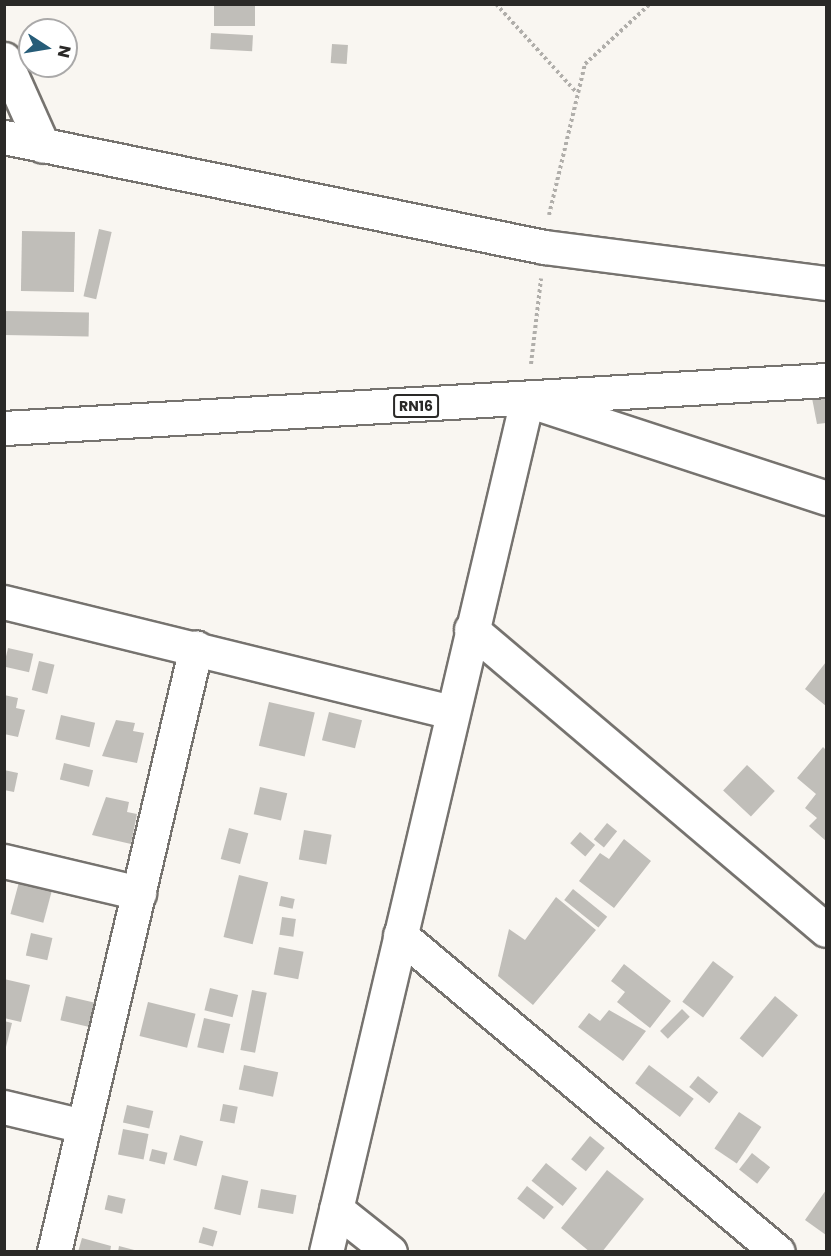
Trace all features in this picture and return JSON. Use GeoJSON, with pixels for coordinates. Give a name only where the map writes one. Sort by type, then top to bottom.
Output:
{"type":"FeatureCollection","features":[{"type":"Feature","properties":{"kind":"street"},"geometry":{"type":"LineString","coordinates":[[4,59],[43,146]]}},
{"type":"Feature","properties":{"kind":"street"},"geometry":{"type":"LineString","coordinates":[[4,137],[544,247],[826,283]]}},
{"type":"Feature","properties":{"kind":"street","name":"RN16"},"geometry":{"type":"LineString","coordinates":[[4,428],[527,400],[826,380]]}},
{"type":"Feature","properties":{"kind":"street"},"geometry":{"type":"LineString","coordinates":[[326,1251],[471,628],[527,400],[826,498]]}},
{"type":"Feature","properties":{"kind":"street"},"geometry":{"type":"LineString","coordinates":[[4,602],[196,647],[452,712]]}},
{"type":"Feature","properties":{"kind":"street"},"geometry":{"type":"LineString","coordinates":[[471,628],[826,930]]}},
{"type":"Feature","properties":{"kind":"street"},"geometry":{"type":"LineString","coordinates":[[54,1251],[196,647]]}},
{"type":"Feature","properties":{"kind":"street"},"geometry":{"type":"LineString","coordinates":[[4,861],[139,893]]}},
{"type":"Feature","properties":{"kind":"street"},"geometry":{"type":"LineString","coordinates":[[400,935],[778,1251]]}},
{"type":"Feature","properties":{"kind":"street"},"geometry":{"type":"LineString","coordinates":[[4,1107],[83,1126]]}},
{"type":"Feature","properties":{"kind":"street"},"geometry":{"type":"LineString","coordinates":[[336,1209],[390,1251]]}},
{"type":"Feature","properties":{"kind":"path"},"geometry":{"type":"LineString","coordinates":[[496,4],[578,93]]}},
{"type":"Feature","properties":{"kind":"path"},"geometry":{"type":"LineString","coordinates":[[527,400],[554,180],[585,64],[650,4]]}},
{"type":"Feature","properties":{"kind":"building"},"geometry":{"type":"Polygon","coordinates":[[[214,5],[255,5],[255,26],[214,26],[214,5]]]}},
{"type":"Feature","properties":{"kind":"building"},"geometry":{"type":"Polygon","coordinates":[[[211,33],[253,35],[252,51],[210,49],[211,33]]]}},
{"type":"Feature","properties":{"kind":"building"},"geometry":{"type":"Polygon","coordinates":[[[332,44],[348,45],[347,64],[331,63],[332,44]]]}},
{"type":"Feature","properties":{"kind":"building"},"geometry":{"type":"Polygon","coordinates":[[[99,229],[112,232],[96,299],[83,296],[99,229]]]}},
{"type":"Feature","properties":{"kind":"building"},"geometry":{"type":"Polygon","coordinates":[[[22,231],[75,232],[74,292],[21,291],[22,231]]]}},
{"type":"Feature","properties":{"kind":"building"},"geometry":{"type":"Polygon","coordinates":[[[4,311],[89,312],[89,336],[4,335],[4,311]]]}},
{"type":"Feature","properties":{"kind":"building"},"geometry":{"type":"Polygon","coordinates":[[[826,397],[826,423],[817,424],[812,398],[826,397]]]}},
{"type":"Feature","properties":{"kind":"building"},"geometry":{"type":"Polygon","coordinates":[[[8,648],[33,654],[29,672],[4,667],[8,648]]]}},
{"type":"Feature","properties":{"kind":"building"},"geometry":{"type":"Polygon","coordinates":[[[39,661],[55,665],[47,694],[32,690],[39,661]]]}},
{"type":"Feature","properties":{"kind":"building"},"geometry":{"type":"Polygon","coordinates":[[[826,662],[826,706],[805,689],[826,662]]]}},
{"type":"Feature","properties":{"kind":"building"},"geometry":{"type":"Polygon","coordinates":[[[4,695],[18,698],[16,708],[25,710],[18,737],[4,734],[4,695]]]}},
{"type":"Feature","properties":{"kind":"building"},"geometry":{"type":"Polygon","coordinates":[[[269,702],[315,713],[305,756],[259,746],[269,702]]]}},
{"type":"Feature","properties":{"kind":"building"},"geometry":{"type":"Polygon","coordinates":[[[329,712],[362,720],[355,748],[322,740],[329,712]]]}},
{"type":"Feature","properties":{"kind":"building"},"geometry":{"type":"Polygon","coordinates":[[[61,715],[95,723],[89,747],[55,739],[61,715]]]}},
{"type":"Feature","properties":{"kind":"building"},"geometry":{"type":"Polygon","coordinates":[[[116,720],[135,723],[133,731],[144,733],[137,763],[102,756],[116,720]]]}},
{"type":"Feature","properties":{"kind":"building"},"geometry":{"type":"Polygon","coordinates":[[[823,747],[826,750],[826,841],[809,826],[817,818],[805,808],[816,794],[797,778],[823,747]]]}},
{"type":"Feature","properties":{"kind":"building"},"geometry":{"type":"Polygon","coordinates":[[[64,763],[93,770],[89,787],[60,779],[64,763]]]}},
{"type":"Feature","properties":{"kind":"building"},"geometry":{"type":"Polygon","coordinates":[[[747,765],[775,791],[751,817],[723,791],[747,765]]]}},
{"type":"Feature","properties":{"kind":"building"},"geometry":{"type":"Polygon","coordinates":[[[4,770],[18,773],[14,792],[4,790],[4,770]]]}},
{"type":"Feature","properties":{"kind":"building"},"geometry":{"type":"Polygon","coordinates":[[[260,787],[287,793],[281,821],[254,814],[260,787]]]}},
{"type":"Feature","properties":{"kind":"building"},"geometry":{"type":"Polygon","coordinates":[[[106,797],[129,802],[127,812],[137,814],[131,844],[92,835],[106,797]]]}},
{"type":"Feature","properties":{"kind":"building"},"geometry":{"type":"Polygon","coordinates":[[[607,823],[617,831],[604,848],[594,839],[607,823]]]}},
{"type":"Feature","properties":{"kind":"building"},"geometry":{"type":"Polygon","coordinates":[[[229,828],[248,833],[240,864],[221,859],[229,828]]]}},
{"type":"Feature","properties":{"kind":"building"},"geometry":{"type":"Polygon","coordinates":[[[304,830],[332,835],[326,864],[299,860],[304,830]]]}},
{"type":"Feature","properties":{"kind":"building"},"geometry":{"type":"Polygon","coordinates":[[[580,832],[595,845],[585,856],[570,843],[580,832]]]}},
{"type":"Feature","properties":{"kind":"building"},"geometry":{"type":"Polygon","coordinates":[[[624,839],[651,861],[614,908],[579,881],[600,853],[609,859],[624,839]]]}},
{"type":"Feature","properties":{"kind":"building"},"geometry":{"type":"Polygon","coordinates":[[[239,875],[268,882],[253,944],[224,937],[239,875]]]}},
{"type":"Feature","properties":{"kind":"building"},"geometry":{"type":"Polygon","coordinates":[[[19,882],[52,891],[43,923],[10,914],[19,882]]]}},
{"type":"Feature","properties":{"kind":"building"},"geometry":{"type":"Polygon","coordinates":[[[573,889],[607,917],[598,928],[564,900],[573,889]]]}},
{"type":"Feature","properties":{"kind":"building"},"geometry":{"type":"Polygon","coordinates":[[[281,896],[295,899],[293,909],[279,906],[281,896]]]}},
{"type":"Feature","properties":{"kind":"building"},"geometry":{"type":"Polygon","coordinates":[[[556,897],[596,930],[533,1005],[498,976],[509,929],[525,940],[556,897]]]}},
{"type":"Feature","properties":{"kind":"building"},"geometry":{"type":"Polygon","coordinates":[[[282,917],[296,919],[293,937],[279,935],[282,917]]]}},
{"type":"Feature","properties":{"kind":"building"},"geometry":{"type":"Polygon","coordinates":[[[31,933],[52,938],[47,960],[26,955],[31,933]]]}},
{"type":"Feature","properties":{"kind":"building"},"geometry":{"type":"Polygon","coordinates":[[[279,947],[304,952],[298,979],[274,974],[279,947]]]}},
{"type":"Feature","properties":{"kind":"building"},"geometry":{"type":"Polygon","coordinates":[[[713,961],[734,977],[703,1017],[682,1002],[713,961]]]}},
{"type":"Feature","properties":{"kind":"building"},"geometry":{"type":"Polygon","coordinates":[[[624,964],[671,1001],[650,1028],[617,1002],[625,992],[611,981],[624,964]]]}},
{"type":"Feature","properties":{"kind":"building"},"geometry":{"type":"Polygon","coordinates":[[[4,979],[30,985],[21,1022],[4,1018],[4,979]]]}},
{"type":"Feature","properties":{"kind":"building"},"geometry":{"type":"Polygon","coordinates":[[[210,988],[238,995],[233,1017],[204,1010],[210,988]]]}},
{"type":"Feature","properties":{"kind":"building"},"geometry":{"type":"Polygon","coordinates":[[[252,990],[267,993],[255,1053],[240,1050],[252,990]]]}},
{"type":"Feature","properties":{"kind":"building"},"geometry":{"type":"Polygon","coordinates":[[[66,996],[97,1003],[92,1028],[60,1020],[66,996]]]}},
{"type":"Feature","properties":{"kind":"building"},"geometry":{"type":"Polygon","coordinates":[[[775,996],[798,1015],[763,1057],[740,1038],[775,996]]]}},
{"type":"Feature","properties":{"kind":"building"},"geometry":{"type":"Polygon","coordinates":[[[148,1002],[196,1014],[187,1048],[140,1036],[148,1002]]]}},
{"type":"Feature","properties":{"kind":"building"},"geometry":{"type":"Polygon","coordinates":[[[682,1009],[690,1017],[668,1039],[660,1031],[682,1009]]]}},
{"type":"Feature","properties":{"kind":"building"},"geometry":{"type":"Polygon","coordinates":[[[609,1010],[646,1031],[623,1061],[578,1027],[589,1013],[600,1021],[609,1010]]]}},
{"type":"Feature","properties":{"kind":"building"},"geometry":{"type":"Polygon","coordinates":[[[204,1018],[230,1024],[224,1053],[197,1047],[204,1018]]]}},
{"type":"Feature","properties":{"kind":"building"},"geometry":{"type":"Polygon","coordinates":[[[4,1021],[12,1023],[5,1051],[4,1051],[4,1021]]]}},
{"type":"Feature","properties":{"kind":"building"},"geometry":{"type":"Polygon","coordinates":[[[244,1065],[278,1072],[273,1097],[239,1089],[244,1065]]]}},
{"type":"Feature","properties":{"kind":"building"},"geometry":{"type":"Polygon","coordinates":[[[649,1065],[694,1099],[680,1117],[635,1083],[649,1065]]]}},
{"type":"Feature","properties":{"kind":"building"},"geometry":{"type":"Polygon","coordinates":[[[698,1076],[718,1092],[709,1103],[689,1087],[698,1076]]]}},
{"type":"Feature","properties":{"kind":"building"},"geometry":{"type":"Polygon","coordinates":[[[223,1104],[238,1107],[234,1124],[220,1121],[223,1104]]]}},
{"type":"Feature","properties":{"kind":"building"},"geometry":{"type":"Polygon","coordinates":[[[127,1105],[153,1111],[149,1129],[123,1123],[127,1105]]]}},
{"type":"Feature","properties":{"kind":"building"},"geometry":{"type":"Polygon","coordinates":[[[739,1112],[761,1127],[737,1164],[714,1148],[739,1112]]]}},
{"type":"Feature","properties":{"kind":"building"},"geometry":{"type":"Polygon","coordinates":[[[123,1129],[149,1134],[144,1159],[118,1155],[123,1129]]]}},
{"type":"Feature","properties":{"kind":"building"},"geometry":{"type":"Polygon","coordinates":[[[180,1135],[203,1141],[196,1166],[173,1160],[180,1135]]]}},
{"type":"Feature","properties":{"kind":"building"},"geometry":{"type":"Polygon","coordinates":[[[590,1136],[605,1148],[586,1171],[571,1159],[590,1136]]]}},
{"type":"Feature","properties":{"kind":"building"},"geometry":{"type":"Polygon","coordinates":[[[152,1149],[168,1153],[165,1165],[149,1161],[152,1149]]]}},
{"type":"Feature","properties":{"kind":"building"},"geometry":{"type":"Polygon","coordinates":[[[752,1153],[770,1167],[757,1184],[739,1170],[752,1153]]]}},
{"type":"Feature","properties":{"kind":"building"},"geometry":{"type":"Polygon","coordinates":[[[546,1163],[577,1188],[563,1206],[532,1181],[546,1163]]]}},
{"type":"Feature","properties":{"kind":"building"},"geometry":{"type":"Polygon","coordinates":[[[607,1170],[644,1199],[602,1252],[590,1252],[561,1228],[607,1170]]]}},
{"type":"Feature","properties":{"kind":"building"},"geometry":{"type":"Polygon","coordinates":[[[222,1175],[248,1181],[240,1215],[214,1209],[222,1175]]]}},
{"type":"Feature","properties":{"kind":"building"},"geometry":{"type":"Polygon","coordinates":[[[527,1186],[554,1207],[544,1220],[517,1199],[527,1186]]]}},
{"type":"Feature","properties":{"kind":"building"},"geometry":{"type":"Polygon","coordinates":[[[261,1189],[296,1195],[293,1214],[258,1208],[261,1189]]]}},
{"type":"Feature","properties":{"kind":"building"},"geometry":{"type":"Polygon","coordinates":[[[826,1190],[826,1235],[805,1220],[826,1190]]]}},
{"type":"Feature","properties":{"kind":"building"},"geometry":{"type":"Polygon","coordinates":[[[108,1195],[126,1199],[122,1214],[105,1210],[108,1195]]]}},
{"type":"Feature","properties":{"kind":"building"},"geometry":{"type":"Polygon","coordinates":[[[203,1227],[217,1231],[213,1247],[199,1242],[203,1227]]]}},
{"type":"Feature","properties":{"kind":"building"},"geometry":{"type":"Polygon","coordinates":[[[82,1238],[111,1246],[110,1252],[78,1252],[82,1238]]]}},
{"type":"Feature","properties":{"kind":"building"},"geometry":{"type":"Polygon","coordinates":[[[119,1246],[138,1251],[138,1252],[118,1252],[119,1246]]]}}]}
